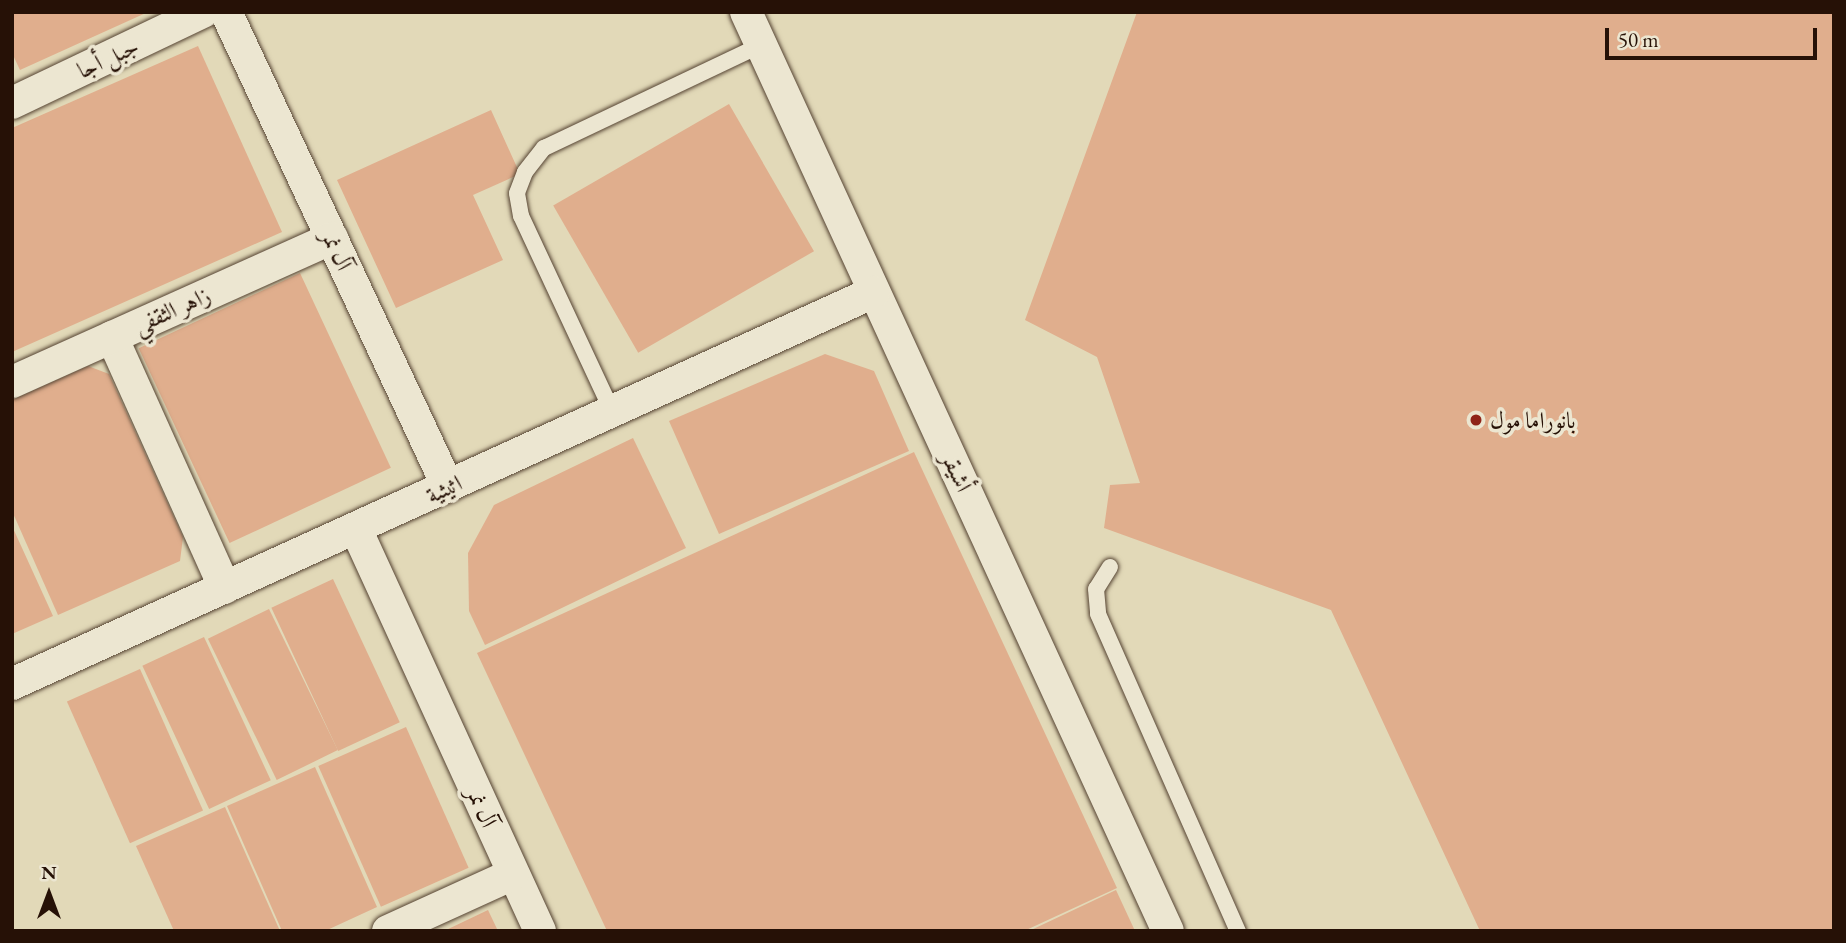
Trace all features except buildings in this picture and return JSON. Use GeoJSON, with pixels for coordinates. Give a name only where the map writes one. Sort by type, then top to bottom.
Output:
{"type":"FeatureCollection","features":[{"type":"Feature","properties":{"kind":"street","name":"جبل أجا"},"geometry":{"type":"LineString","coordinates":[[12,103],[203,12]]}},
{"type":"Feature","properties":{"kind":"street","name":"آل نمر"},"geometry":{"type":"LineString","coordinates":[[226,12],[448,487]]}},
{"type":"Feature","properties":{"kind":"street","name":"أشيقر"},"geometry":{"type":"LineString","coordinates":[[746,12],[1168,931]]}},
{"type":"Feature","properties":{"kind":"street","name":"زاهر الثقفي"},"geometry":{"type":"LineString","coordinates":[[12,382],[332,238]]}},
{"type":"Feature","properties":{"kind":"street","name":"اثيثية"},"geometry":{"type":"LineString","coordinates":[[12,684],[874,292]]}},
{"type":"Feature","properties":{"kind":"street"},"geometry":{"type":"LineString","coordinates":[[111,337],[225,588]]}},
{"type":"Feature","properties":{"kind":"street","name":"آل نمر"},"geometry":{"type":"LineString","coordinates":[[356,529],[540,931]]}},
{"type":"Feature","properties":{"kind":"street"},"geometry":{"type":"LineString","coordinates":[[388,931],[513,874]]}},
{"type":"Feature","properties":{"kind":"lane"},"geometry":{"type":"LineString","coordinates":[[612,411],[521,216],[517,193],[526,172],[544,148],[761,45]]}},
{"type":"Feature","properties":{"kind":"lane"},"geometry":{"type":"LineString","coordinates":[[1110,567],[1096,589],[1098,614],[1238,931]]}},
{"type":"Feature","properties":{"kind":"place","name":"بانوراما مول"},"geometry":{"type":"Point","coordinates":[1476,420]}}]}
